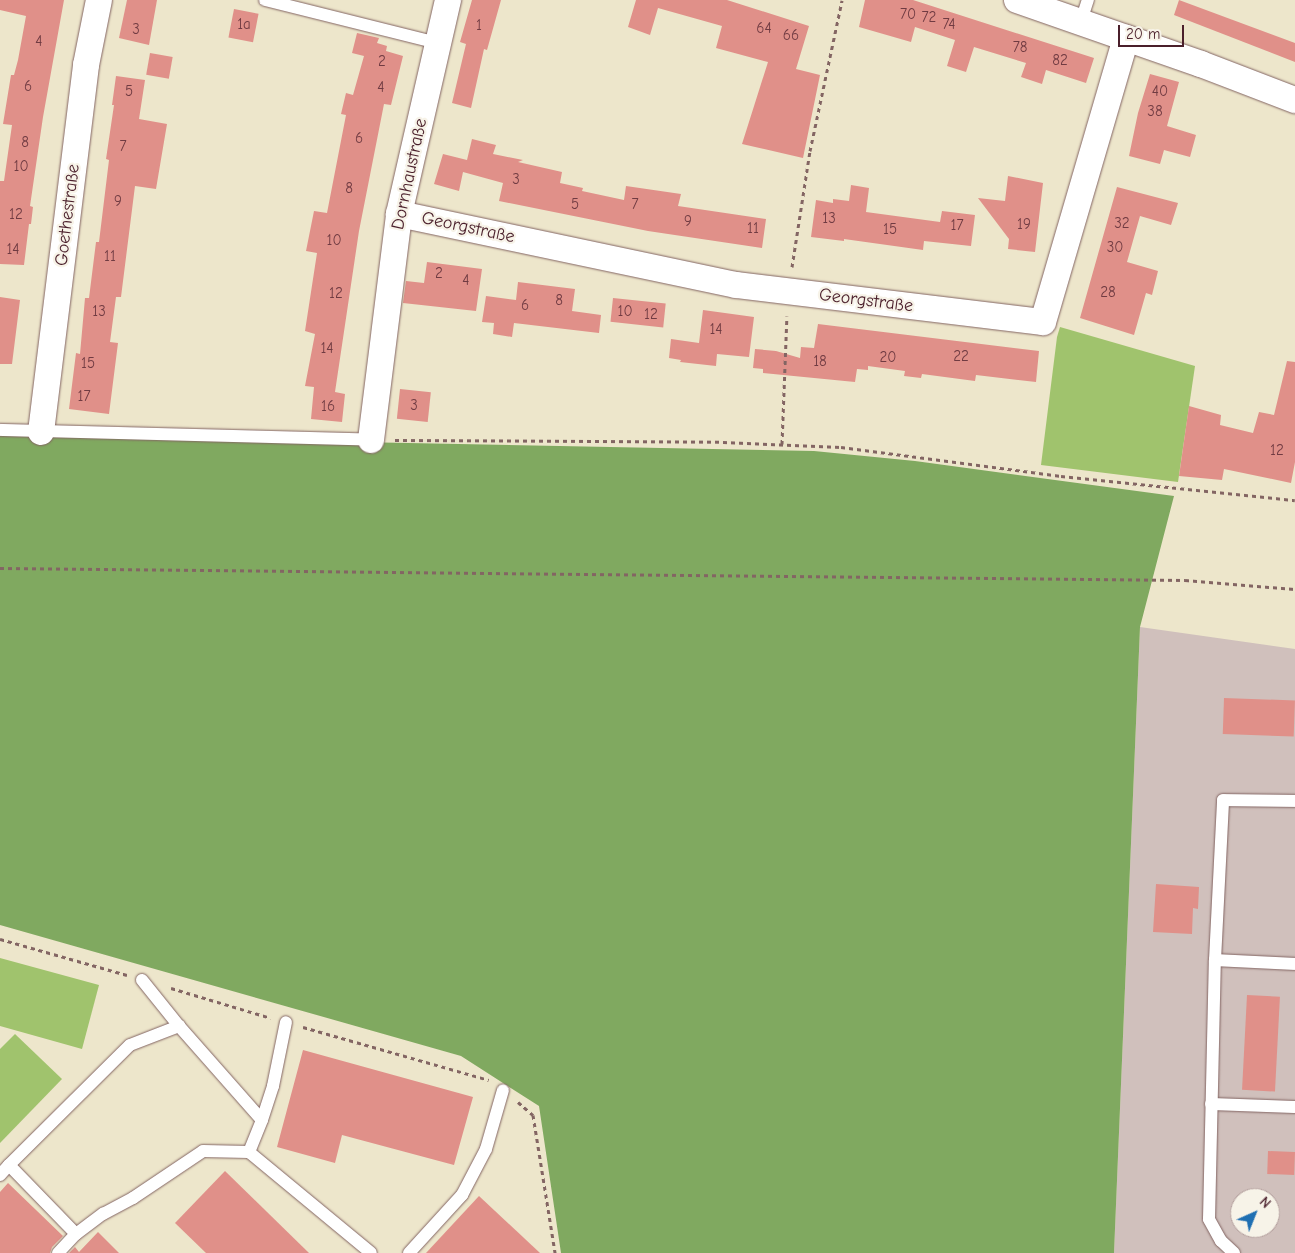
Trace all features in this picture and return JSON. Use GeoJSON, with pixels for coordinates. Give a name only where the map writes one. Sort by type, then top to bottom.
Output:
{"type":"FeatureCollection","features":[{"type":"Feature","properties":{"kind":"street","name":"Goethestraße"},"geometry":{"type":"LineString","coordinates":[[42,432],[86,65],[99,0]]}},
{"type":"Feature","properties":{"kind":"street","name":"Dornhaustraße"},"geometry":{"type":"LineString","coordinates":[[372,440],[400,214],[448,0]]}},
{"type":"Feature","properties":{"kind":"street"},"geometry":{"type":"LineString","coordinates":[[1017,0],[1084,11],[1126,38],[1295,100]]}},
{"type":"Feature","properties":{"kind":"street","name":"Georgstraße"},"geometry":{"type":"LineString","coordinates":[[400,214],[736,285],[1043,322],[1126,38]]}},
{"type":"Feature","properties":{"kind":"lane"},"geometry":{"type":"LineString","coordinates":[[265,0],[438,43]]}},
{"type":"Feature","properties":{"kind":"lane"},"geometry":{"type":"LineString","coordinates":[[0,430],[372,440]]}},
{"type":"Feature","properties":{"kind":"lane"},"geometry":{"type":"LineString","coordinates":[[1234,1253],[1221,1241],[1209,1219],[1215,960],[1223,800],[1295,801]]}},
{"type":"Feature","properties":{"kind":"lane"},"geometry":{"type":"LineString","coordinates":[[1215,960],[1295,964]]}},
{"type":"Feature","properties":{"kind":"lane"},"geometry":{"type":"LineString","coordinates":[[142,980],[179,1026],[262,1120]]}},
{"type":"Feature","properties":{"kind":"lane"},"geometry":{"type":"LineString","coordinates":[[249,1152],[273,1086],[286,1022]]}},
{"type":"Feature","properties":{"kind":"lane"},"geometry":{"type":"LineString","coordinates":[[0,1175],[130,1046],[179,1026]]}},
{"type":"Feature","properties":{"kind":"lane"},"geometry":{"type":"LineString","coordinates":[[408,1253],[462,1195],[486,1149],[503,1090]]}},
{"type":"Feature","properties":{"kind":"lane"},"geometry":{"type":"LineString","coordinates":[[1211,1104],[1295,1107]]}},
{"type":"Feature","properties":{"kind":"lane"},"geometry":{"type":"LineString","coordinates":[[58,1253],[76,1234],[102,1214],[133,1198],[203,1152],[249,1152],[371,1253]]}},
{"type":"Feature","properties":{"kind":"lane"},"geometry":{"type":"LineString","coordinates":[[9,1165],[76,1234]]}},
{"type":"Feature","properties":{"kind":"path"},"geometry":{"type":"LineString","coordinates":[[782,444],[789,291],[810,151],[842,0]]}},
{"type":"Feature","properties":{"kind":"path"},"geometry":{"type":"LineString","coordinates":[[372,440],[601,440],[841,447],[1061,476],[1295,500]]}},
{"type":"Feature","properties":{"kind":"path"},"geometry":{"type":"LineString","coordinates":[[0,568],[1185,580],[1295,590]]}},
{"type":"Feature","properties":{"kind":"path"},"geometry":{"type":"LineString","coordinates":[[0,939],[487,1079],[533,1115],[555,1253]]}},
{"type":"Feature","properties":{"kind":"shaded area"},"geometry":{"type":"Polygon","coordinates":[[[1140,627],[1295,649],[1295,1253],[1114,1253],[1140,627]]]}},
{"type":"Feature","properties":{"kind":"green space"},"geometry":{"type":"Polygon","coordinates":[[[1060,327],[1195,366],[1178,482],[1041,465],[1057,337],[1060,327]]]}},
{"type":"Feature","properties":{"kind":"green space"},"geometry":{"type":"Polygon","coordinates":[[[0,435],[814,451],[915,461],[1174,496],[1140,627],[1114,1253],[561,1253],[539,1106],[461,1056],[0,925],[0,435]]]}},
{"type":"Feature","properties":{"kind":"green space"},"geometry":{"type":"Polygon","coordinates":[[[0,958],[99,985],[82,1049],[0,1026],[0,958]]]}},
{"type":"Feature","properties":{"kind":"green space"},"geometry":{"type":"Polygon","coordinates":[[[15,1034],[62,1079],[0,1143],[0,1049],[15,1034]]]}},
{"type":"Feature","properties":{"kind":"building"},"geometry":{"type":"Polygon","coordinates":[[[0,0],[64,0],[43,117],[30,206],[33,207],[31,224],[29,224],[24,265],[0,264],[0,181],[4,181],[12,125],[3,124],[11,75],[14,75],[18,60],[26,16],[0,10],[0,0]]]}},
{"type":"Feature","properties":{"kind":"building"},"geometry":{"type":"Polygon","coordinates":[[[127,0],[157,0],[149,45],[119,38],[127,0]]]}},
{"type":"Feature","properties":{"kind":"building"},"geometry":{"type":"Polygon","coordinates":[[[472,0],[501,0],[487,50],[484,49],[471,108],[452,103],[466,44],[460,42],[472,0]]]}},
{"type":"Feature","properties":{"kind":"building"},"geometry":{"type":"Polygon","coordinates":[[[636,0],[727,0],[809,26],[796,69],[820,75],[803,158],[742,144],[768,62],[716,48],[722,26],[658,8],[650,35],[628,27],[636,0]]]}},
{"type":"Feature","properties":{"kind":"building"},"geometry":{"type":"Polygon","coordinates":[[[865,0],[913,0],[1094,58],[1086,83],[1046,70],[1042,84],[1021,77],[1026,63],[974,47],[966,72],[947,66],[955,40],[915,27],[911,42],[859,27],[865,0]]]}},
{"type":"Feature","properties":{"kind":"building"},"geometry":{"type":"Polygon","coordinates":[[[1179,0],[1295,43],[1295,62],[1174,15],[1179,0]]]}},
{"type":"Feature","properties":{"kind":"building"},"geometry":{"type":"Polygon","coordinates":[[[234,9],[259,14],[253,42],[228,37],[234,9]]]}},
{"type":"Feature","properties":{"kind":"building"},"geometry":{"type":"Polygon","coordinates":[[[357,33],[379,38],[377,43],[387,46],[386,51],[403,56],[391,105],[384,104],[359,231],[335,392],[345,394],[342,422],[311,419],[314,387],[305,386],[315,334],[305,331],[317,253],[306,251],[314,211],[327,213],[346,115],[341,114],[346,93],[353,95],[364,56],[352,53],[357,33]]]}},
{"type":"Feature","properties":{"kind":"building"},"geometry":{"type":"Polygon","coordinates":[[[150,53],[173,57],[169,79],[146,75],[150,53]]]}},
{"type":"Feature","properties":{"kind":"building"},"geometry":{"type":"Polygon","coordinates":[[[1150,74],[1179,82],[1167,126],[1196,135],[1190,157],[1164,150],[1160,164],[1129,156],[1138,113],[1150,74]]]}},
{"type":"Feature","properties":{"kind":"building"},"geometry":{"type":"Polygon","coordinates":[[[116,76],[145,80],[139,119],[167,124],[156,189],[135,186],[121,297],[116,297],[110,342],[118,343],[109,414],[69,409],[76,353],[80,354],[85,298],[89,298],[96,242],[99,242],[109,160],[106,159],[116,76]]]}},
{"type":"Feature","properties":{"kind":"building"},"geometry":{"type":"Polygon","coordinates":[[[472,139],[496,145],[493,154],[523,160],[518,162],[562,172],[560,183],[583,188],[582,191],[624,200],[626,186],[681,194],[678,206],[766,219],[762,248],[648,231],[499,201],[503,183],[463,172],[459,191],[434,184],[443,154],[467,160],[472,139]]]}},
{"type":"Feature","properties":{"kind":"building"},"geometry":{"type":"Polygon","coordinates":[[[1008,176],[1043,183],[1035,252],[1008,249],[1009,239],[978,198],[1005,201],[1008,176]]]}},
{"type":"Feature","properties":{"kind":"building"},"geometry":{"type":"Polygon","coordinates":[[[851,185],[869,188],[866,212],[940,222],[942,211],[975,215],[971,246],[924,241],[923,250],[844,239],[844,241],[811,237],[816,200],[833,203],[833,199],[849,201],[851,185]]]}},
{"type":"Feature","properties":{"kind":"building"},"geometry":{"type":"Polygon","coordinates":[[[1117,187],[1178,203],[1171,225],[1140,216],[1127,262],[1158,271],[1152,295],[1146,293],[1134,335],[1080,318],[1117,187]]]}},
{"type":"Feature","properties":{"kind":"building"},"geometry":{"type":"Polygon","coordinates":[[[427,262],[482,269],[476,311],[403,303],[406,281],[424,283],[427,262]]]}},
{"type":"Feature","properties":{"kind":"building"},"geometry":{"type":"Polygon","coordinates":[[[518,282],[575,289],[572,311],[601,315],[599,333],[514,323],[512,337],[493,334],[494,323],[482,322],[486,296],[516,300],[518,282]]]}},
{"type":"Feature","properties":{"kind":"building"},"geometry":{"type":"Polygon","coordinates":[[[0,297],[20,300],[12,364],[0,364],[0,297]]]}},
{"type":"Feature","properties":{"kind":"building"},"geometry":{"type":"Polygon","coordinates":[[[613,298],[666,304],[663,327],[610,322],[613,298]]]}},
{"type":"Feature","properties":{"kind":"building"},"geometry":{"type":"Polygon","coordinates":[[[703,310],[754,317],[749,357],[717,354],[716,366],[680,362],[681,360],[669,358],[671,339],[699,343],[703,310]]]}},
{"type":"Feature","properties":{"kind":"building"},"geometry":{"type":"Polygon","coordinates":[[[818,324],[1039,351],[1036,382],[976,375],[975,381],[922,374],[921,378],[904,376],[905,371],[868,366],[868,370],[857,369],[855,382],[763,373],[763,369],[753,368],[755,349],[776,351],[800,358],[801,347],[814,348],[818,324]]]}},
{"type":"Feature","properties":{"kind":"building"},"geometry":{"type":"Polygon","coordinates":[[[1287,361],[1295,362],[1295,462],[1291,483],[1224,469],[1222,480],[1179,476],[1189,406],[1221,415],[1220,425],[1253,433],[1259,412],[1274,415],[1287,361]]]}},
{"type":"Feature","properties":{"kind":"building"},"geometry":{"type":"Polygon","coordinates":[[[400,389],[431,392],[428,422],[397,419],[400,389]]]}},
{"type":"Feature","properties":{"kind":"building"},"geometry":{"type":"Polygon","coordinates":[[[1224,698],[1295,700],[1294,736],[1223,734],[1224,698]]]}},
{"type":"Feature","properties":{"kind":"building"},"geometry":{"type":"Polygon","coordinates":[[[1156,884],[1199,887],[1198,909],[1193,908],[1192,934],[1153,932],[1156,884]]]}},
{"type":"Feature","properties":{"kind":"building"},"geometry":{"type":"Polygon","coordinates":[[[1247,995],[1280,997],[1275,1092],[1242,1090],[1247,995]]]}},
{"type":"Feature","properties":{"kind":"building"},"geometry":{"type":"Polygon","coordinates":[[[303,1050],[473,1097],[454,1165],[342,1135],[335,1163],[277,1147],[303,1050]]]}},
{"type":"Feature","properties":{"kind":"building"},"geometry":{"type":"Polygon","coordinates":[[[1268,1151],[1295,1152],[1294,1175],[1267,1174],[1268,1151]]]}},
{"type":"Feature","properties":{"kind":"building"},"geometry":{"type":"Polygon","coordinates":[[[225,1171],[309,1253],[206,1253],[175,1223],[225,1171]]]}},
{"type":"Feature","properties":{"kind":"building"},"geometry":{"type":"Polygon","coordinates":[[[8,1183],[63,1236],[52,1247],[50,1253],[0,1253],[0,1192],[8,1183]]]}},
{"type":"Feature","properties":{"kind":"building"},"geometry":{"type":"Polygon","coordinates":[[[479,1196],[540,1253],[426,1253],[479,1196]]]}},
{"type":"Feature","properties":{"kind":"building"},"geometry":{"type":"Polygon","coordinates":[[[98,1232],[119,1253],[69,1253],[75,1247],[79,1252],[98,1232]]]}}]}
